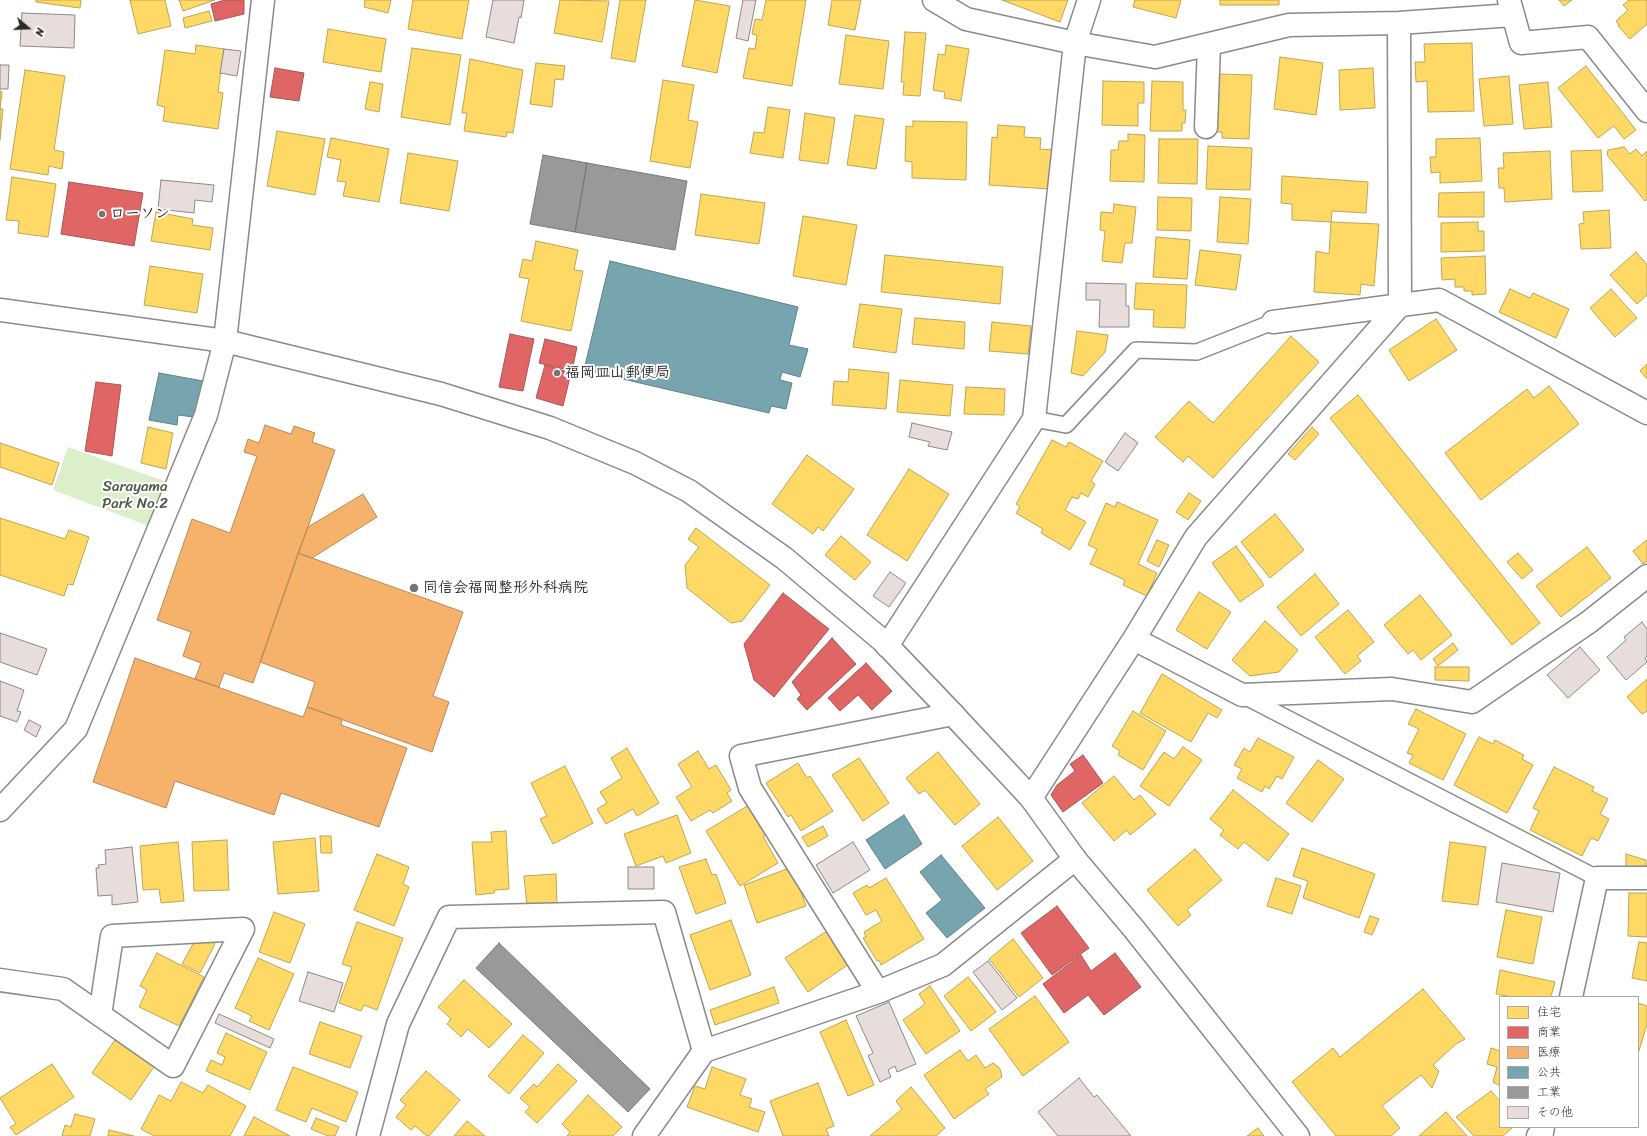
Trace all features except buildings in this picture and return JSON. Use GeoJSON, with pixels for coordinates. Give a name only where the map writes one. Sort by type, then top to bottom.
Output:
{"type":"FeatureCollection","features":[{"type":"Feature","properties":{"kind":"street"},"geometry":{"type":"LineString","coordinates":[[0,810],[76,728],[206,414],[225,341],[263,0]]}},
{"type":"Feature","properties":{"kind":"street"},"geometry":{"type":"LineString","coordinates":[[934,0],[966,19],[1075,43],[1155,57],[1289,25],[1399,23],[1511,8],[1521,43],[1588,37],[1647,111]]}},
{"type":"Feature","properties":{"kind":"street"},"geometry":{"type":"LineString","coordinates":[[887,646],[1034,418],[1075,43],[1089,0]]}},
{"type":"Feature","properties":{"kind":"street"},"geometry":{"type":"LineString","coordinates":[[1031,798],[1134,639],[1196,537],[1400,305],[1399,23]]}},
{"type":"Feature","properties":{"kind":"street"},"geometry":{"type":"LineString","coordinates":[[1206,127],[1209,44]]}},
{"type":"Feature","properties":{"kind":"street"},"geometry":{"type":"LineString","coordinates":[[1273,322],[1439,300],[1647,413]]}},
{"type":"Feature","properties":{"kind":"street"},"geometry":{"type":"LineString","coordinates":[[0,310],[225,341],[441,394],[550,428],[635,463],[689,491],[784,558],[887,646],[953,714],[1031,798],[1075,859],[1139,936],[1298,1136]]}},
{"type":"Feature","properties":{"kind":"street"},"geometry":{"type":"LineString","coordinates":[[1134,639],[1242,694],[1392,689],[1472,702],[1589,622],[1647,576]]}},
{"type":"Feature","properties":{"kind":"street"},"geometry":{"type":"LineString","coordinates":[[878,992],[750,788],[741,756],[953,714]]}},
{"type":"Feature","properties":{"kind":"street"},"geometry":{"type":"LineString","coordinates":[[644,1136],[704,1052],[878,992],[943,965],[1075,859]]}},
{"type":"Feature","properties":{"kind":"street"},"geometry":{"type":"LineString","coordinates":[[1571,996],[1597,878],[1647,878]]}},
{"type":"Feature","properties":{"kind":"street"},"geometry":{"type":"LineString","coordinates":[[368,1136],[398,1024],[449,917],[664,912],[704,1052]]}},
{"type":"Feature","properties":{"kind":"street"},"geometry":{"type":"LineString","coordinates":[[0,980],[63,989],[100,1015],[173,1066],[243,929],[112,936],[100,1015]]}},
{"type":"Feature","properties":{"kind":"street"},"geometry":{"type":"LineString","coordinates":[[1538,1136],[1542,1133],[1543,1128]]}},
{"type":"Feature","properties":{"kind":"lane"},"geometry":{"type":"LineString","coordinates":[[1034,418],[1066,425],[1136,350],[1197,352],[1273,322]]}},
{"type":"Feature","properties":{"kind":"lane"},"geometry":{"type":"LineString","coordinates":[[1242,694],[1597,878]]}},
{"type":"Feature","properties":{"kind":"green space","name":"Sarayama Park No.2"},"geometry":{"type":"Polygon","coordinates":[[[68,447],[167,482],[149,526],[53,490],[68,447]]]}},
{"type":"Feature","properties":{"kind":"place","name":"ローソン"},"geometry":{"type":"Point","coordinates":[102,214]}},
{"type":"Feature","properties":{"kind":"place","name":"福岡皿山郵便局"},"geometry":{"type":"Point","coordinates":[557,373]}},
{"type":"Feature","properties":{"kind":"place","name":"同信会福岡整形外科病院"},"geometry":{"type":"Point","coordinates":[414,588]}}]}
